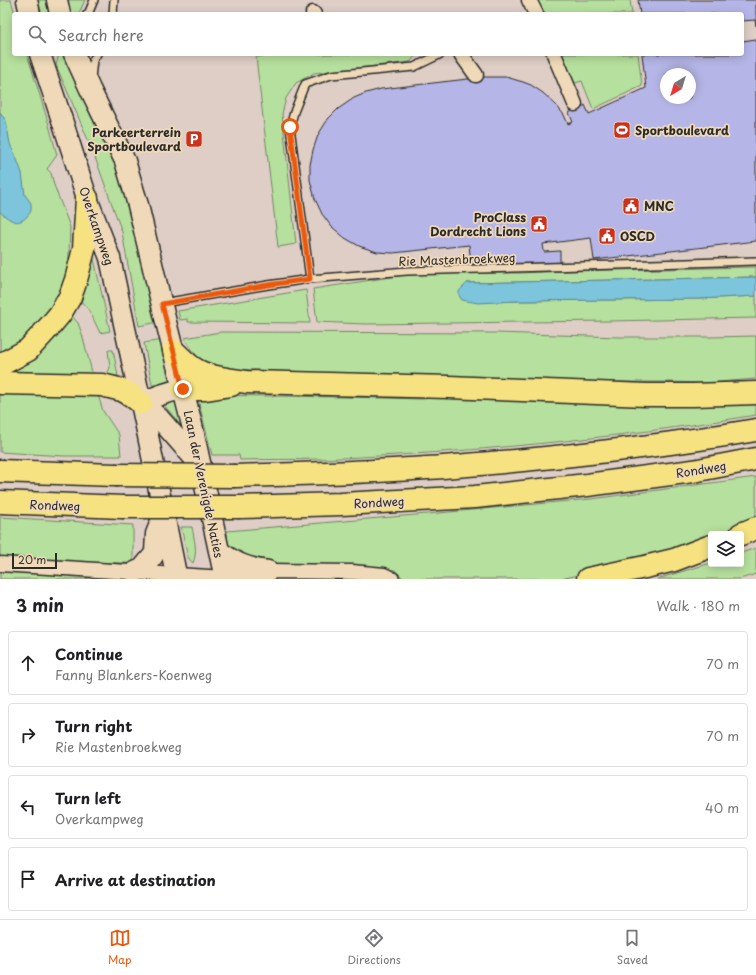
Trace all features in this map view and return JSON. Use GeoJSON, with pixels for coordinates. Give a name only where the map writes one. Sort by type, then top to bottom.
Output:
{"type":"FeatureCollection","features":[{"type":"Feature","properties":{"kind":"highway"},"geometry":{"type":"LineString","coordinates":[[0,365],[28,350],[60,314],[70,296],[84,249],[87,198]]}},
{"type":"Feature","properties":{"kind":"highway"},"geometry":{"type":"LineString","coordinates":[[174,351],[190,366],[204,374],[218,378],[246,382],[449,387],[646,395],[756,393]]}},
{"type":"Feature","properties":{"kind":"highway"},"geometry":{"type":"LineString","coordinates":[[183,389],[206,389],[246,382]]}},
{"type":"Feature","properties":{"kind":"highway"},"geometry":{"type":"LineString","coordinates":[[0,383],[102,385],[122,390],[141,402]]}},
{"type":"Feature","properties":{"kind":"highway"},"geometry":{"type":"LineString","coordinates":[[0,471],[115,475],[234,476],[342,473],[455,466],[586,454],[756,430]]}},
{"type":"Feature","properties":{"kind":"highway","name":"Rondweg"},"geometry":{"type":"LineString","coordinates":[[0,502],[122,507],[240,507],[341,504],[474,496],[587,485],[693,471],[756,459]]}},
{"type":"Feature","properties":{"kind":"highway"},"geometry":{"type":"LineString","coordinates":[[744,533],[756,528]]}},
{"type":"Feature","properties":{"kind":"highway"},"geometry":{"type":"LineString","coordinates":[[588,579],[674,560],[708,547]]}},
{"type":"Feature","properties":{"kind":"street"},"geometry":{"type":"LineString","coordinates":[[27,0],[30,12]]}},
{"type":"Feature","properties":{"kind":"street"},"geometry":{"type":"LineString","coordinates":[[57,0],[60,12]]}},
{"type":"Feature","properties":{"kind":"street"},"geometry":{"type":"LineString","coordinates":[[529,0],[535,12]]}},
{"type":"Feature","properties":{"kind":"street","name":"Overkampweg"},"geometry":{"type":"LineString","coordinates":[[41,56],[87,198],[110,258],[141,402]]}},
{"type":"Feature","properties":{"kind":"street"},"geometry":{"type":"LineString","coordinates":[[75,56],[125,161],[138,205],[183,389],[162,394],[141,402]]}},
{"type":"Feature","properties":{"kind":"street"},"geometry":{"type":"LineString","coordinates":[[462,56],[476,75]]}},
{"type":"Feature","properties":{"kind":"street"},"geometry":{"type":"LineString","coordinates":[[555,56],[575,104]]}},
{"type":"Feature","properties":{"kind":"street","name":"Laan der Verenigde Naties"},"geometry":{"type":"LineString","coordinates":[[183,389],[225,579]]}},
{"type":"Feature","properties":{"kind":"street"},"geometry":{"type":"LineString","coordinates":[[141,402],[159,418],[201,467]]}},
{"type":"Feature","properties":{"kind":"street"},"geometry":{"type":"LineString","coordinates":[[141,402],[176,577]]}},
{"type":"Feature","properties":{"kind":"street"},"geometry":{"type":"LineString","coordinates":[[135,572],[146,565],[153,556],[155,552],[156,534],[164,516]]}},
{"type":"Feature","properties":{"kind":"street"},"geometry":{"type":"LineString","coordinates":[[220,552],[235,562],[247,567],[268,571],[352,572],[384,575],[392,579]]}},
{"type":"Feature","properties":{"kind":"street"},"geometry":{"type":"LineString","coordinates":[[0,564],[135,572],[176,577],[225,579],[250,578],[268,571]]}},
{"type":"Feature","properties":{"kind":"lane"},"geometry":{"type":"LineString","coordinates":[[89,12],[94,0]]}},
{"type":"Feature","properties":{"kind":"lane"},"geometry":{"type":"LineString","coordinates":[[113,12],[114,0]]}},
{"type":"Feature","properties":{"kind":"lane"},"geometry":{"type":"LineString","coordinates":[[90,89],[93,60],[96,56]]}},
{"type":"Feature","properties":{"kind":"lane"},"geometry":{"type":"LineString","coordinates":[[310,279],[290,127],[305,84],[331,75],[414,67],[437,56]]}},
{"type":"Feature","properties":{"kind":"lane","name":"Rie Mastenbroekweg"},"geometry":{"type":"LineString","coordinates":[[162,304],[310,279],[407,271],[756,260]]}},
{"type":"Feature","properties":{"kind":"green space"},"geometry":{"type":"Polygon","coordinates":[[[0,0],[11,0],[14,12],[12,12],[12,56],[28,56],[57,155],[47,169],[51,173],[70,227],[68,281],[52,301],[56,303],[24,342],[0,358],[0,0]]]}},
{"type":"Feature","properties":{"kind":"green space"},"geometry":{"type":"Polygon","coordinates":[[[37,0],[49,0],[52,12],[41,12],[37,0]]]}},
{"type":"Feature","properties":{"kind":"green space"},"geometry":{"type":"Polygon","coordinates":[[[67,0],[85,0],[79,12],[70,12],[67,0]]]}},
{"type":"Feature","properties":{"kind":"green space"},"geometry":{"type":"Polygon","coordinates":[[[536,0],[630,0],[632,12],[542,12],[536,0]]]}},
{"type":"Feature","properties":{"kind":"green space"},"geometry":{"type":"Polygon","coordinates":[[[58,56],[67,56],[114,156],[158,322],[139,326],[122,232],[92,149],[56,65],[58,56]]]}},
{"type":"Feature","properties":{"kind":"green space"},"geometry":{"type":"Polygon","coordinates":[[[415,56],[410,62],[314,73],[296,83],[286,98],[282,114],[296,244],[278,247],[256,57],[415,56]]]}},
{"type":"Feature","properties":{"kind":"green space"},"geometry":{"type":"Polygon","coordinates":[[[563,56],[638,56],[642,86],[593,109],[582,81],[575,83],[563,56]]]}},
{"type":"Feature","properties":{"kind":"green space"},"geometry":{"type":"Polygon","coordinates":[[[92,250],[110,331],[100,333],[88,309],[79,299],[92,250]]]}},
{"type":"Feature","properties":{"kind":"green space"},"geometry":{"type":"Polygon","coordinates":[[[756,267],[756,277],[467,283],[472,301],[478,302],[699,299],[756,296],[756,318],[365,324],[317,322],[313,289],[404,275],[756,267]]]}},
{"type":"Feature","properties":{"kind":"green space"},"geometry":{"type":"Polygon","coordinates":[[[306,290],[310,323],[188,322],[188,319],[180,320],[178,311],[306,290]]]}},
{"type":"Feature","properties":{"kind":"green space"},"geometry":{"type":"Polygon","coordinates":[[[71,315],[78,323],[82,334],[93,376],[4,374],[47,344],[59,332],[71,315]]]}},
{"type":"Feature","properties":{"kind":"green space"},"geometry":{"type":"Polygon","coordinates":[[[221,332],[496,333],[620,337],[756,336],[756,379],[706,383],[583,382],[209,368],[199,359],[184,338],[221,332]]]}},
{"type":"Feature","properties":{"kind":"green space"},"geometry":{"type":"Polygon","coordinates":[[[163,340],[172,385],[152,385],[144,343],[163,340]]]}},
{"type":"Feature","properties":{"kind":"green space"},"geometry":{"type":"Polygon","coordinates":[[[108,350],[113,350],[118,376],[109,376],[108,372],[110,368],[108,350]]]}},
{"type":"Feature","properties":{"kind":"green space"},"geometry":{"type":"Polygon","coordinates":[[[0,390],[97,392],[103,411],[119,435],[121,456],[64,456],[0,452],[0,390]]]}},
{"type":"Feature","properties":{"kind":"green space"},"geometry":{"type":"Polygon","coordinates":[[[477,394],[756,400],[756,415],[702,424],[593,438],[483,449],[319,459],[240,460],[239,455],[212,455],[197,395],[422,399],[477,394]]]}},
{"type":"Feature","properties":{"kind":"green space"},"geometry":{"type":"Polygon","coordinates":[[[175,398],[186,435],[175,418],[163,404],[175,398]]]}},
{"type":"Feature","properties":{"kind":"green space"},"geometry":{"type":"Polygon","coordinates":[[[756,477],[756,528],[744,532],[708,531],[708,544],[653,560],[560,579],[404,579],[395,570],[257,564],[228,546],[227,531],[591,499],[756,477]]]}},
{"type":"Feature","properties":{"kind":"green space"},"geometry":{"type":"Polygon","coordinates":[[[0,517],[133,525],[133,563],[91,563],[0,559],[0,517]]]}},
{"type":"Feature","properties":{"kind":"green space"},"geometry":{"type":"Polygon","coordinates":[[[181,527],[192,527],[195,540],[193,563],[188,557],[181,527]]]}},
{"type":"Feature","properties":{"kind":"green space"},"geometry":{"type":"Polygon","coordinates":[[[756,548],[756,574],[740,579],[657,579],[708,564],[708,567],[744,567],[744,552],[756,548]]]}},
{"type":"Feature","properties":{"kind":"green space"},"geometry":{"type":"Polygon","coordinates":[[[0,572],[63,574],[136,579],[0,579],[0,572]]]}},
{"type":"Feature","properties":{"kind":"water"},"geometry":{"type":"Polygon","coordinates":[[[0,112],[6,121],[10,144],[22,173],[25,195],[31,203],[31,211],[24,219],[17,222],[9,219],[0,212],[0,112]]]}},
{"type":"Feature","properties":{"kind":"water"},"geometry":{"type":"Polygon","coordinates":[[[756,277],[756,296],[699,299],[517,301],[478,303],[462,300],[459,295],[460,291],[467,283],[756,277]]]}},
{"type":"Feature","properties":{"kind":"building"},"geometry":{"type":"Polygon","coordinates":[[[638,0],[756,0],[756,26],[755,20],[744,21],[744,12],[640,12],[638,0]]]}},
{"type":"Feature","properties":{"kind":"building"},"geometry":{"type":"Polygon","coordinates":[[[756,39],[756,241],[594,260],[591,238],[543,244],[544,252],[560,251],[560,264],[471,264],[469,245],[393,253],[377,252],[359,246],[345,238],[331,226],[322,214],[315,199],[310,180],[310,165],[318,135],[328,119],[338,109],[354,98],[366,93],[381,89],[485,77],[506,77],[531,85],[543,93],[556,105],[564,115],[568,124],[573,122],[569,113],[572,109],[585,105],[589,114],[646,88],[642,56],[744,56],[744,41],[756,39]]]}},
{"type":"Feature","properties":{"kind":"place","name":"Sportboulevard"},"geometry":{"type":"Point","coordinates":[622,130]}},
{"type":"Feature","properties":{"kind":"place","name":"Parkeerterrein Sportboulevard"},"geometry":{"type":"Point","coordinates":[194,139]}},
{"type":"Feature","properties":{"kind":"place","name":"MNC"},"geometry":{"type":"Point","coordinates":[631,206]}},
{"type":"Feature","properties":{"kind":"place","name":"ProClass Dordrecht Lions"},"geometry":{"type":"Point","coordinates":[539,224]}},
{"type":"Feature","properties":{"kind":"place","name":"OSCD"},"geometry":{"type":"Point","coordinates":[607,236]}},
{"type":"Feature","properties":{"kind":"route"},"geometry":{"type":"LineString","coordinates":[[183,389],[162,304],[310,279],[290,127]]}}]}
